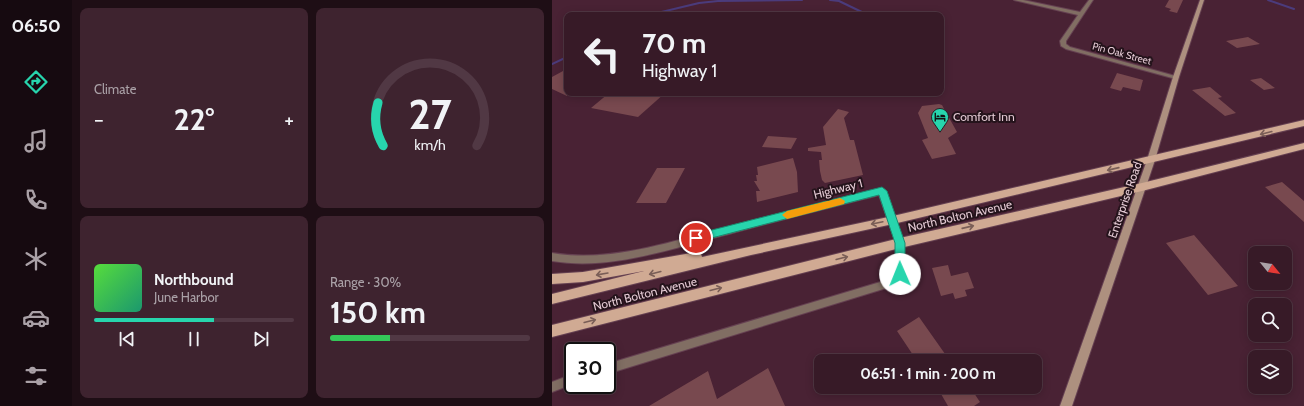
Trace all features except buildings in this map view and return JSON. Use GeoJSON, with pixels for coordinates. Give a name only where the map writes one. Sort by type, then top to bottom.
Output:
{"type":"FeatureCollection","features":[{"type":"Feature","properties":{"kind":"main road","name":"North Bolton Avenue"},"geometry":{"type":"LineString","coordinates":[[552,299],[751,250],[892,220],[1304,123]]}},
{"type":"Feature","properties":{"kind":"main road","name":"North Bolton Avenue"},"geometry":{"type":"LineString","coordinates":[[552,331],[900,243],[1142,187],[1304,146]]}},
{"type":"Feature","properties":{"kind":"main road"},"geometry":{"type":"LineString","coordinates":[[552,278],[583,277],[711,254],[751,250]]}},
{"type":"Feature","properties":{"kind":"street"},"geometry":{"type":"LineString","coordinates":[[1016,0],[1082,14],[1091,0]]}},
{"type":"Feature","properties":{"kind":"street","name":"Enterprise Road"},"geometry":{"type":"LineString","coordinates":[[1066,406],[1142,187],[1176,77],[1202,0]]}},
{"type":"Feature","properties":{"kind":"street","name":"Pin Oak Street"},"geometry":{"type":"LineString","coordinates":[[1082,14],[1063,41],[1064,45],[1068,48],[1176,77]]}},
{"type":"Feature","properties":{"kind":"street","name":"Highway 1"},"geometry":{"type":"LineString","coordinates":[[552,257],[579,261],[666,246],[882,191],[900,243],[900,274],[890,283],[616,365]]}},
{"type":"Feature","properties":{"kind":"waterway"},"geometry":{"type":"LineString","coordinates":[[662,12],[699,3],[718,1],[802,0]]}},
{"type":"Feature","properties":{"kind":"waterway"},"geometry":{"type":"LineString","coordinates":[[830,0],[839,1],[862,12]]}},
{"type":"Feature","properties":{"kind":"waterway"},"geometry":{"type":"LineString","coordinates":[[1268,0],[1294,9]]}},
{"type":"Feature","properties":{"kind":"waterway"},"geometry":{"type":"LineString","coordinates":[[552,64],[564,58]]}},
{"type":"Feature","properties":{"kind":"slow traffic"},"geometry":{"type":"LineString","coordinates":[[787,215],[840,201]]}},
{"type":"Feature","properties":{"kind":"place","name":"Comfort Inn"},"geometry":{"type":"Point","coordinates":[940,132]}},
{"type":"Feature","properties":{"kind":"route"},"geometry":{"type":"LineString","coordinates":[[696,238],[882,191],[900,243],[900,274]]}}]}
